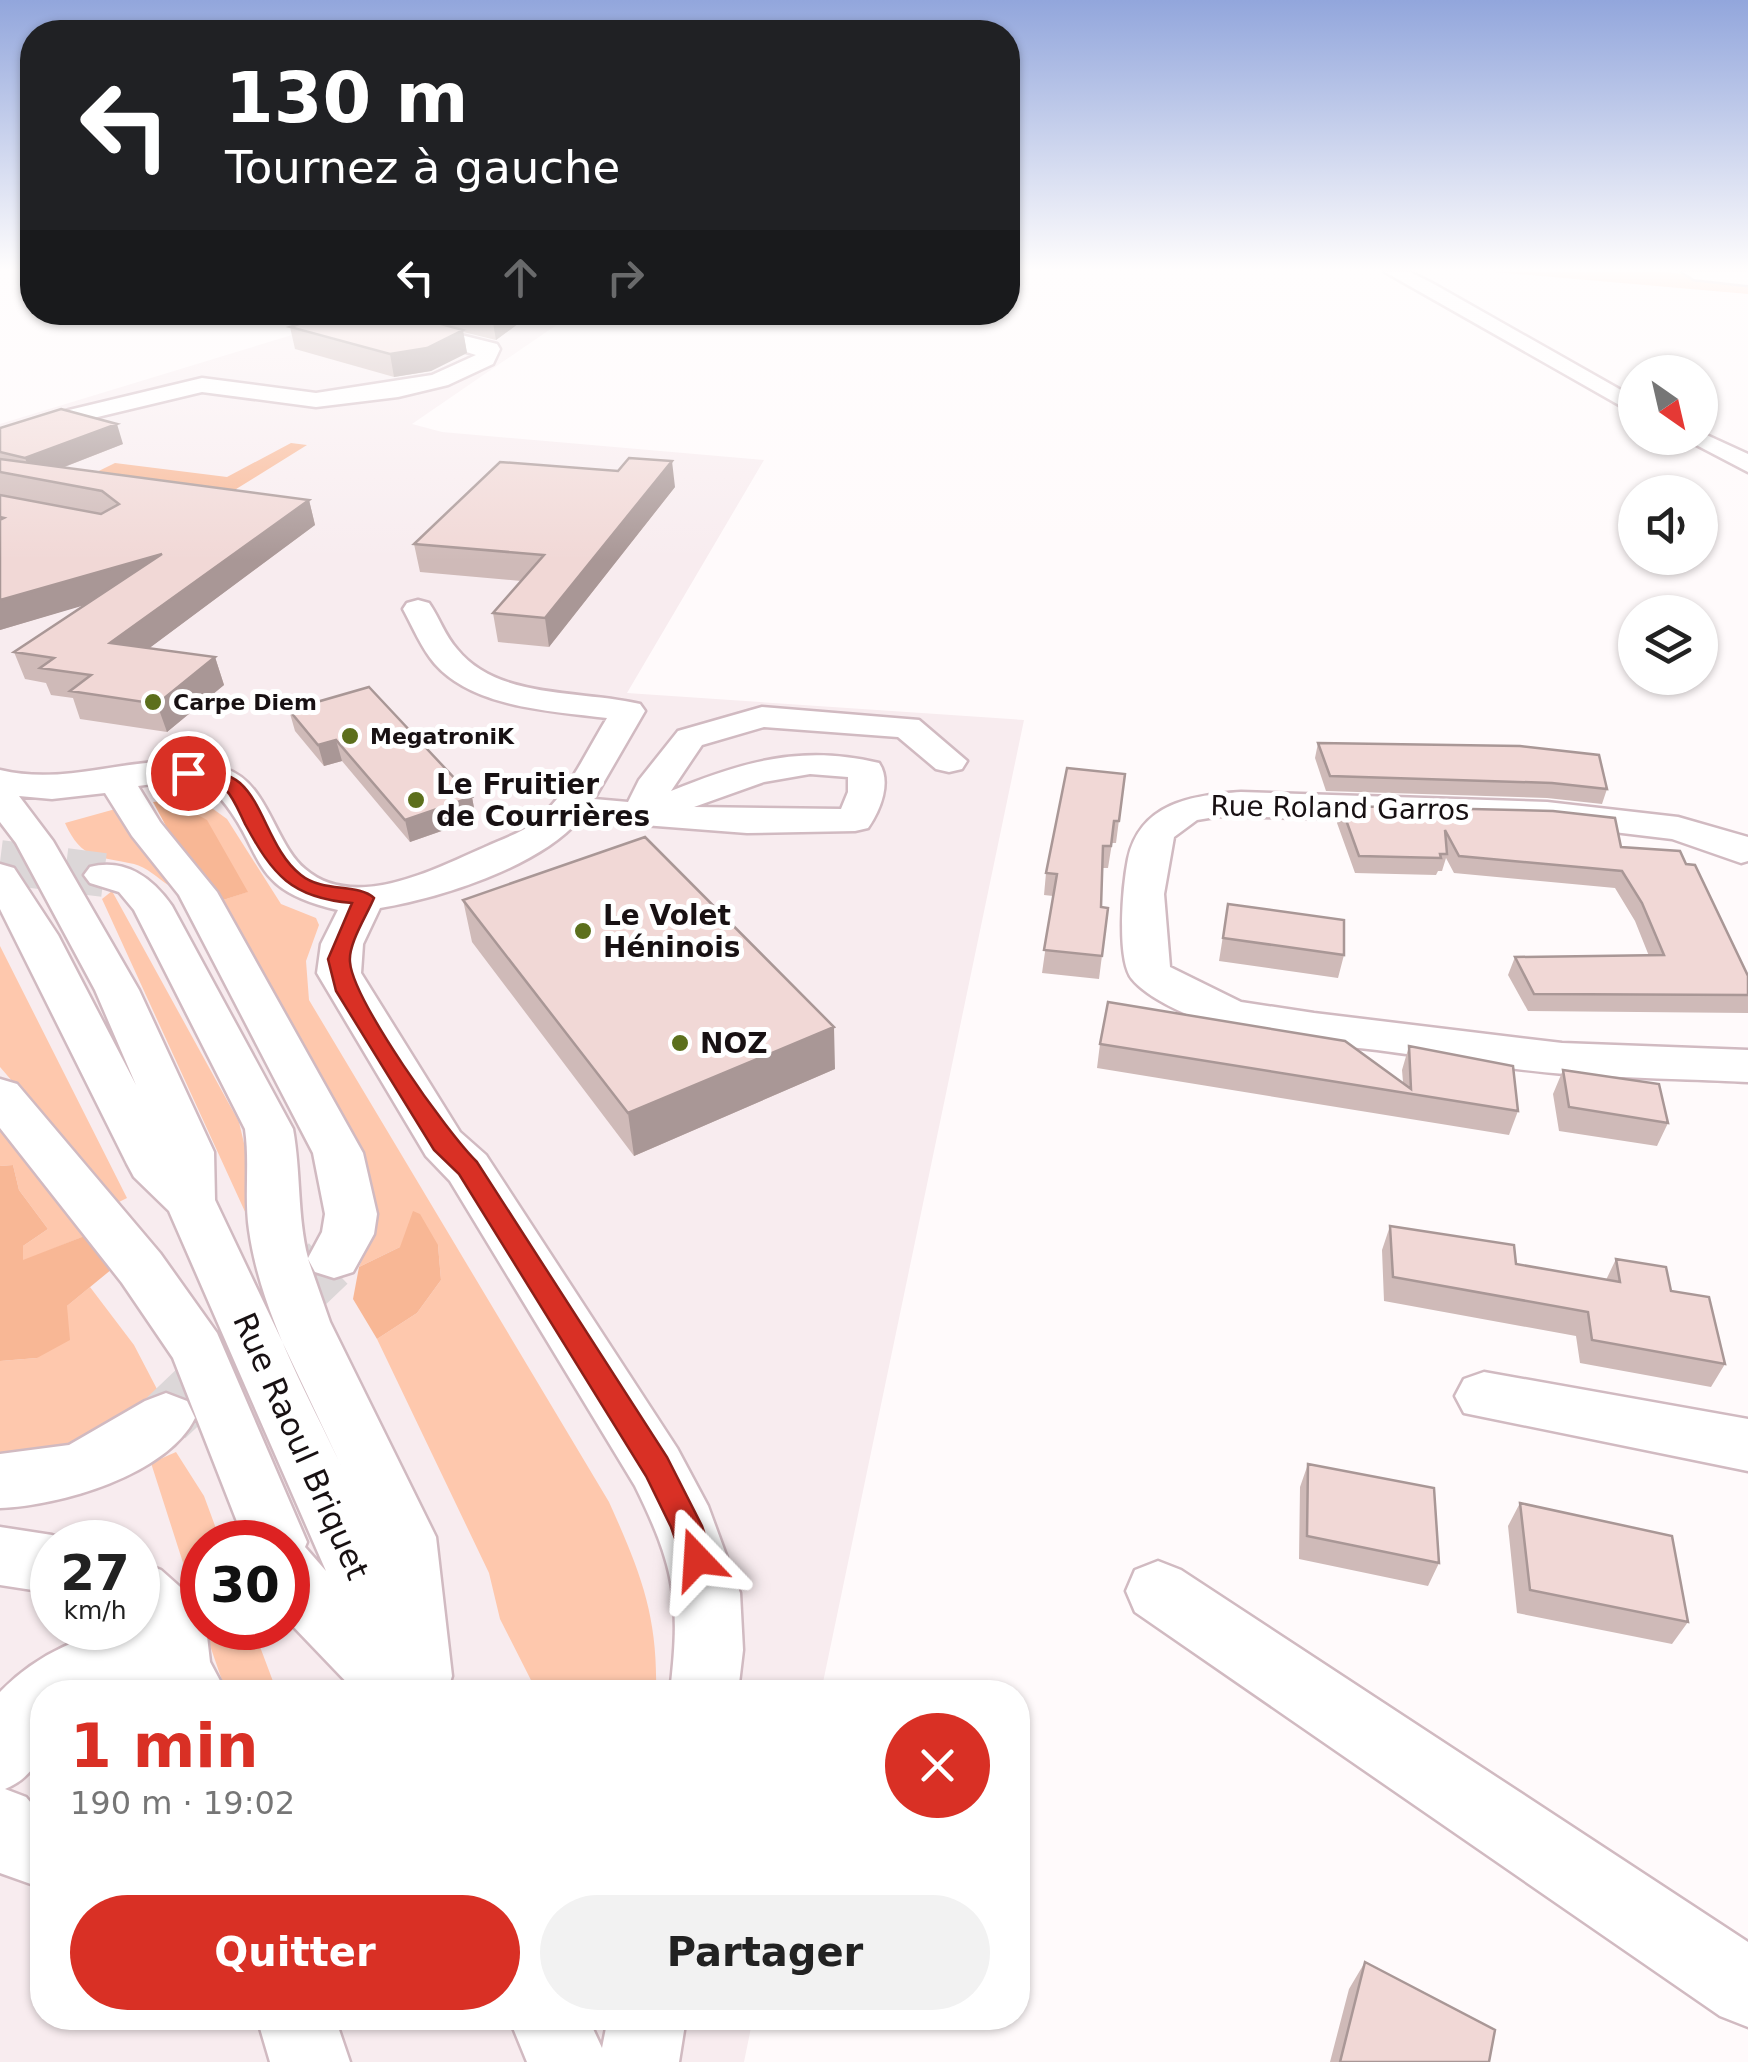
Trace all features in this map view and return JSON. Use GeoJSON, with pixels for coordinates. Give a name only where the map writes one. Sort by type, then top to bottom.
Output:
{"type":"FeatureCollection","features":[{"type":"Feature","properties":{"kind":"street"},"geometry":{"type":"LineString","coordinates":[[0,440],[77,415],[202,385],[316,400],[398,390],[440,380],[465,368]]}},
{"type":"Feature","properties":{"kind":"street"},"geometry":{"type":"LineString","coordinates":[[1564,368],[1618,398]]}},
{"type":"Feature","properties":{"kind":"street"},"geometry":{"type":"LineString","coordinates":[[1718,449],[1748,464]]}},
{"type":"Feature","properties":{"kind":"street"},"geometry":{"type":"LineString","coordinates":[[4,803],[63,788],[195,793],[244,808],[274,858],[295,881],[325,895],[364,898],[404,891],[470,868],[542,835],[568,808],[628,711],[520,693],[474,679],[447,658],[418,608]]}},
{"type":"Feature","properties":{"kind":"street"},"geometry":{"type":"LineString","coordinates":[[641,814],[657,780],[690,738],[762,717],[907,727],[948,760]]}},
{"type":"Feature","properties":{"kind":"street"},"geometry":{"type":"LineString","coordinates":[[568,808],[641,814],[800,823],[855,820],[866,792],[866,771],[842,762],[771,768],[641,814]]}},
{"type":"Feature","properties":{"kind":"street"},"geometry":{"type":"LineString","coordinates":[[4,803],[52,814],[121,789]]}},
{"type":"Feature","properties":{"kind":"street"},"geometry":{"type":"LineString","coordinates":[[121,789],[197,892],[338,1153],[351,1214],[348,1234],[334,1258]]}},
{"type":"Feature","properties":{"kind":"street","name":"Rue Raoul Briquet"},"geometry":{"type":"LineString","coordinates":[[4,803],[78,915],[118,990],[189,1152],[190,1200]]}},
{"type":"Feature","properties":{"kind":"street","name":"Rue Roland Garros"},"geometry":{"type":"LineString","coordinates":[[1746,863],[1678,828],[1547,812],[1241,803],[1196,806],[1164,822],[1150,844],[1141,930],[1150,973],[1231,1015],[1562,1058],[1748,1066]]}},
{"type":"Feature","properties":{"kind":"street"},"geometry":{"type":"LineString","coordinates":[[104,875],[133,884],[152,906],[269,1129],[274,1159],[274,1226],[284,1269],[304,1322],[405,1537],[415,1680]]}},
{"type":"Feature","properties":{"kind":"street","name":"Rue Raoul Briquet"},"geometry":{"type":"LineString","coordinates":[[0,876],[38,935],[152,1164],[190,1200],[410,1680]]}},
{"type":"Feature","properties":{"kind":"street"},"geometry":{"type":"LineString","coordinates":[[364,898],[342,944],[339,972],[443,1144],[468,1168],[656,1466],[686,1526],[708,1593],[710,1650],[706,1680]]}},
{"type":"Feature","properties":{"kind":"street"},"geometry":{"type":"LineString","coordinates":[[0,1095],[141,1268],[198,1350],[267,1520]]}},
{"type":"Feature","properties":{"kind":"street"},"geometry":{"type":"LineString","coordinates":[[1484,1396],[1748,1445]]}},
{"type":"Feature","properties":{"kind":"street"},"geometry":{"type":"LineString","coordinates":[[0,1481],[30,1482],[85,1467],[166,1418]]}},
{"type":"Feature","properties":{"kind":"street"},"geometry":{"type":"LineString","coordinates":[[0,1556],[30,1561]]}},
{"type":"Feature","properties":{"kind":"street"},"geometry":{"type":"LineString","coordinates":[[1158,1591],[1748,1988]]}},
{"type":"Feature","properties":{"kind":"street"},"geometry":{"type":"LineString","coordinates":[[310,1599],[391,1680]]}},
{"type":"Feature","properties":{"kind":"street"},"geometry":{"type":"LineString","coordinates":[[160,1609],[173,1628],[184,1680]]}},
{"type":"Feature","properties":{"kind":"street"},"geometry":{"type":"LineString","coordinates":[[67,1680],[110,1662],[146,1660],[181,1680]]}},
{"type":"Feature","properties":{"kind":"street"},"geometry":{"type":"LineString","coordinates":[[0,1756],[30,1710]]}},
{"type":"Feature","properties":{"kind":"street"},"geometry":{"type":"LineString","coordinates":[[0,1823],[20,1844],[30,1848]]}},
{"type":"Feature","properties":{"kind":"street"},"geometry":{"type":"LineString","coordinates":[[300,2030],[310,2062]]}},
{"type":"Feature","properties":{"kind":"street"},"geometry":{"type":"LineString","coordinates":[[553,2030],[567,2062]]}},
{"type":"Feature","properties":{"kind":"street"},"geometry":{"type":"LineString","coordinates":[[639,2062],[645,2030]]}},
{"type":"Feature","properties":{"kind":"shaded area"},"geometry":{"type":"Polygon","coordinates":[[[183,368],[493,368],[412,424],[442,432],[764,460],[627,693],[1024,720],[824,1680],[30,1680],[30,2030],[751,2030],[744,2062],[0,2062],[0,424],[183,368]]]}},
{"type":"Feature","properties":{"kind":"shaded area"},"geometry":{"type":"Polygon","coordinates":[[[291,443],[307,445],[141,548],[141,523],[62,489],[115,463],[227,477],[291,443]]]}},
{"type":"Feature","properties":{"kind":"shaded area"},"geometry":{"type":"Polygon","coordinates":[[[153,802],[192,802],[194,813],[207,820],[248,892],[220,901],[201,871],[181,854],[153,802]]]}},
{"type":"Feature","properties":{"kind":"shaded area"},"geometry":{"type":"Polygon","coordinates":[[[192,802],[209,806],[227,819],[281,904],[316,918],[319,925],[306,961],[309,1000],[609,1502],[645,1594],[654,1640],[656,1680],[531,1680],[500,1619],[489,1573],[377,1339],[417,1313],[441,1280],[438,1245],[400,1247],[359,1267],[372,1216],[366,1164],[220,901],[247,892],[194,813],[192,802]]]}},
{"type":"Feature","properties":{"kind":"shaded area"},"geometry":{"type":"Polygon","coordinates":[[[119,808],[168,885],[138,865],[85,851],[65,823],[119,808]]]}},
{"type":"Feature","properties":{"kind":"shaded area"},"geometry":{"type":"Polygon","coordinates":[[[112,891],[239,1122],[258,1203],[252,1227],[102,899],[112,891]]]}},
{"type":"Feature","properties":{"kind":"shaded area"},"geometry":{"type":"Polygon","coordinates":[[[0,946],[127,1198],[117,1203],[0,1067],[0,946]]]}},
{"type":"Feature","properties":{"kind":"shaded area"},"geometry":{"type":"Polygon","coordinates":[[[0,1125],[87,1235],[23,1261],[23,1246],[48,1229],[19,1190],[13,1165],[0,1166],[0,1125]]]}},
{"type":"Feature","properties":{"kind":"shaded area"},"geometry":{"type":"Polygon","coordinates":[[[13,1165],[19,1190],[48,1229],[23,1246],[23,1260],[87,1235],[112,1269],[67,1306],[70,1340],[37,1358],[0,1361],[0,1166],[13,1165]]]}},
{"type":"Feature","properties":{"kind":"shaded area"},"geometry":{"type":"Polygon","coordinates":[[[413,1211],[420,1214],[438,1245],[441,1280],[417,1313],[377,1339],[353,1299],[359,1267],[400,1247],[413,1211]]]}},
{"type":"Feature","properties":{"kind":"shaded area"},"geometry":{"type":"Polygon","coordinates":[[[90,1287],[134,1345],[158,1391],[87,1442],[0,1459],[0,1361],[37,1358],[67,1306],[90,1287]]]}},
{"type":"Feature","properties":{"kind":"shaded area"},"geometry":{"type":"Polygon","coordinates":[[[176,1452],[204,1496],[213,1520],[180,1520],[180,1553],[151,1463],[176,1452]]]}},
{"type":"Feature","properties":{"kind":"shaded area"},"geometry":{"type":"Polygon","coordinates":[[[212,1650],[261,1650],[272,1680],[222,1680],[212,1650]]]}},
{"type":"Feature","properties":{"kind":"building"},"geometry":{"type":"Polygon","coordinates":[[[61,409],[117,424],[25,458],[0,452],[0,428],[61,409]]]}},
{"type":"Feature","properties":{"kind":"building"},"geometry":{"type":"Polygon","coordinates":[[[629,458],[672,461],[545,618],[493,613],[544,555],[414,544],[500,462],[618,471],[629,458]]]}},
{"type":"Feature","properties":{"kind":"building"},"geometry":{"type":"Polygon","coordinates":[[[0,459],[309,500],[110,643],[215,657],[157,704],[70,691],[91,675],[40,668],[54,658],[14,652],[162,554],[0,600],[0,520],[4,518],[0,517],[0,495],[101,514],[119,504],[102,491],[0,472],[0,459]]]}},
{"type":"Feature","properties":{"kind":"building"},"geometry":{"type":"Polygon","coordinates":[[[369,687],[472,797],[405,820],[336,740],[318,745],[289,710],[369,687]]]}},
{"type":"Feature","properties":{"kind":"building"},"geometry":{"type":"Polygon","coordinates":[[[1318,743],[1520,746],[1599,755],[1607,789],[1552,783],[1330,776],[1318,743]]]}},
{"type":"Feature","properties":{"kind":"building"},"geometry":{"type":"Polygon","coordinates":[[[1067,768],[1125,774],[1119,821],[1114,821],[1111,846],[1103,846],[1101,907],[1108,908],[1102,956],[1044,950],[1057,874],[1046,873],[1067,768]]]}},
{"type":"Feature","properties":{"kind":"building"},"geometry":{"type":"Polygon","coordinates":[[[1341,806],[1553,811],[1615,818],[1621,847],[1680,851],[1686,864],[1695,865],[1748,976],[1748,995],[1534,994],[1515,957],[1664,955],[1642,903],[1622,871],[1459,856],[1445,830],[1447,854],[1440,854],[1441,858],[1359,856],[1341,806]]]}},
{"type":"Feature","properties":{"kind":"building"},"geometry":{"type":"Polygon","coordinates":[[[645,837],[834,1027],[628,1113],[463,900],[645,837]]]}},
{"type":"Feature","properties":{"kind":"building"},"geometry":{"type":"Polygon","coordinates":[[[1228,904],[1344,920],[1344,955],[1223,938],[1228,904]]]}},
{"type":"Feature","properties":{"kind":"building"},"geometry":{"type":"Polygon","coordinates":[[[1108,1002],[1345,1041],[1411,1089],[1409,1046],[1513,1066],[1518,1111],[1100,1044],[1108,1002]]]}},
{"type":"Feature","properties":{"kind":"building"},"geometry":{"type":"Polygon","coordinates":[[[1563,1070],[1659,1084],[1668,1123],[1569,1107],[1563,1070]]]}},
{"type":"Feature","properties":{"kind":"building"},"geometry":{"type":"Polygon","coordinates":[[[1390,1226],[1514,1245],[1516,1264],[1620,1282],[1616,1259],[1666,1267],[1671,1291],[1709,1297],[1725,1364],[1592,1340],[1588,1312],[1393,1277],[1390,1226]]]}},
{"type":"Feature","properties":{"kind":"building"},"geometry":{"type":"Polygon","coordinates":[[[1308,1464],[1434,1488],[1439,1563],[1307,1536],[1308,1464]]]}},
{"type":"Feature","properties":{"kind":"building"},"geometry":{"type":"Polygon","coordinates":[[[1520,1503],[1672,1536],[1688,1622],[1530,1590],[1520,1503]]]}},
{"type":"Feature","properties":{"kind":"building"},"geometry":{"type":"Polygon","coordinates":[[[1365,1962],[1495,2030],[1489,2062],[1340,2062],[1365,1962]]]}},
{"type":"Feature","properties":{"kind":"tunnel"},"geometry":{"type":"LineString","coordinates":[[0,862],[104,875]]}},
{"type":"Feature","properties":{"kind":"tunnel"},"geometry":{"type":"LineString","coordinates":[[166,1418],[334,1258]]}},
{"type":"Feature","properties":{"kind":"place","name":"Carpe Diem"},"geometry":{"type":"Point","coordinates":[153,702]}},
{"type":"Feature","properties":{"kind":"place","name":"MegatroniK"},"geometry":{"type":"Point","coordinates":[350,736]}},
{"type":"Feature","properties":{"kind":"place","name":"Le Fruitier de Courrières"},"geometry":{"type":"Point","coordinates":[416,800]}},
{"type":"Feature","properties":{"kind":"place","name":"Le Volet Héninois"},"geometry":{"type":"Point","coordinates":[583,931]}},
{"type":"Feature","properties":{"kind":"place","name":"NOZ"},"geometry":{"type":"Point","coordinates":[680,1043]}},
{"type":"Feature","properties":{"kind":"route"},"geometry":{"type":"LineString","coordinates":[[188,773],[216,777],[240,792],[244,808],[274,858],[295,881],[325,895],[364,898],[338,959],[347,991],[443,1144],[468,1168],[656,1466],[686,1526],[697,1559]]}}]}
